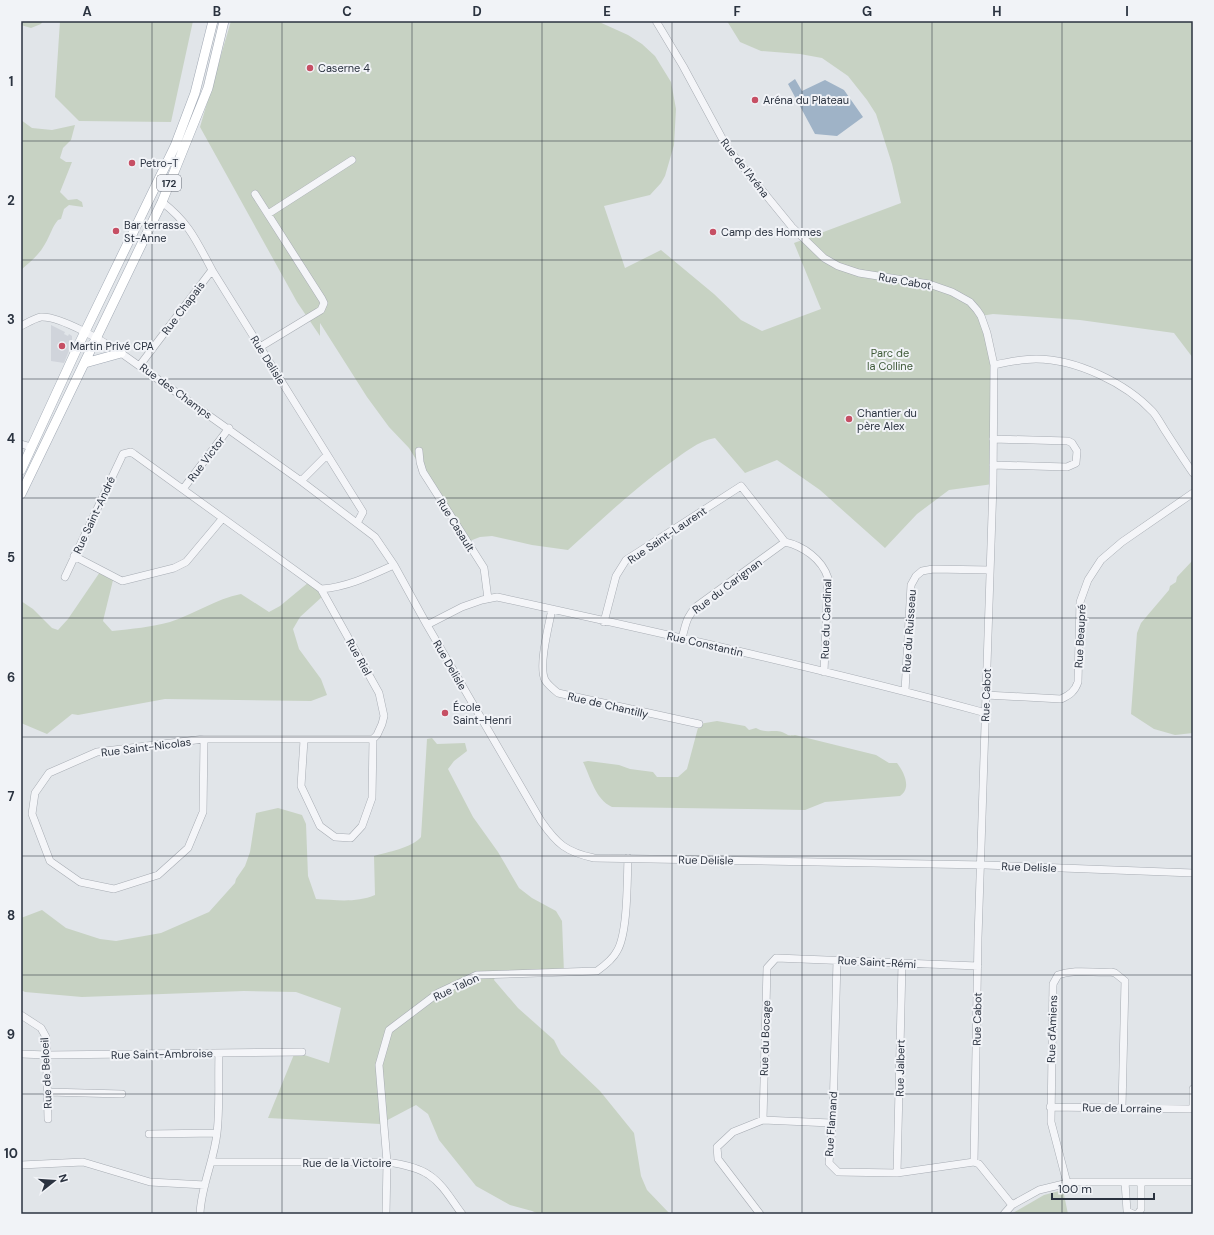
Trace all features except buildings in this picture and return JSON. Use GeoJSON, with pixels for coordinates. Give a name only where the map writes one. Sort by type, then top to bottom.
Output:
{"type":"FeatureCollection","features":[{"type":"Feature","properties":{"kind":"main road","name":"172"},"geometry":{"type":"LineString","coordinates":[[21,470],[175,146],[195,93],[213,21]]}},
{"type":"Feature","properties":{"kind":"main road","name":"172"},"geometry":{"type":"LineString","coordinates":[[21,494],[162,202],[208,88],[224,21]]}},
{"type":"Feature","properties":{"kind":"main road"},"geometry":{"type":"LineString","coordinates":[[85,363],[122,353]]}},
{"type":"Feature","properties":{"kind":"street","name":"Rue de l'Aréna"},"geometry":{"type":"LineString","coordinates":[[656,21],[683,66],[723,140],[734,156],[792,227],[824,258],[849,270]]}},
{"type":"Feature","properties":{"kind":"street"},"geometry":{"type":"LineString","coordinates":[[268,214],[352,160]]}},
{"type":"Feature","properties":{"kind":"street"},"geometry":{"type":"LineString","coordinates":[[255,194],[324,303],[321,310],[260,347]]}},
{"type":"Feature","properties":{"kind":"street","name":"Rue Delisle"},"geometry":{"type":"LineString","coordinates":[[162,202],[185,222],[212,270],[363,512],[357,523]]}},
{"type":"Feature","properties":{"kind":"street","name":"Rue Chapais"},"geometry":{"type":"LineString","coordinates":[[140,364],[212,270]]}},
{"type":"Feature","properties":{"kind":"street","name":"Rue Cabot"},"geometry":{"type":"LineString","coordinates":[[849,270],[876,276],[929,284],[952,292],[970,302],[981,316],[987,333],[994,365],[993,465],[978,966],[974,1162]]}},
{"type":"Feature","properties":{"kind":"street","name":"Rue des Champs"},"geometry":{"type":"LineString","coordinates":[[21,326],[40,317],[56,320],[96,338],[140,364],[357,523],[375,537],[387,554]]}},
{"type":"Feature","properties":{"kind":"street"},"geometry":{"type":"LineString","coordinates":[[994,365],[1021,360],[1053,360],[1079,367],[1119,384],[1154,413],[1193,473]]}},
{"type":"Feature","properties":{"kind":"street","name":"Rue Victor"},"geometry":{"type":"LineString","coordinates":[[183,489],[229,428]]}},
{"type":"Feature","properties":{"kind":"street"},"geometry":{"type":"LineString","coordinates":[[993,439],[1068,441],[1072,443],[1077,450],[1076,463],[1067,466],[993,465]]}},
{"type":"Feature","properties":{"kind":"street"},"geometry":{"type":"LineString","coordinates":[[21,444],[31,447]]}},
{"type":"Feature","properties":{"kind":"street","name":"Rue Riel"},"geometry":{"type":"LineString","coordinates":[[123,454],[131,452],[134,454],[321,589],[378,693],[384,716],[377,735],[373,740],[372,798],[362,826],[351,838],[335,837],[320,826],[301,786],[304,740]]}},
{"type":"Feature","properties":{"kind":"street","name":"Rue Casault"},"geometry":{"type":"LineString","coordinates":[[420,452],[420,462],[423,472],[484,568],[488,599]]}},
{"type":"Feature","properties":{"kind":"street","name":"Rue Saint-André"},"geometry":{"type":"LineString","coordinates":[[65,577],[123,454]]}},
{"type":"Feature","properties":{"kind":"street"},"geometry":{"type":"LineString","coordinates":[[301,481],[327,455]]}},
{"type":"Feature","properties":{"kind":"street","name":"Rue Saint-Laurent"},"geometry":{"type":"LineString","coordinates":[[604,622],[616,576],[626,560],[741,486],[785,542]]}},
{"type":"Feature","properties":{"kind":"street","name":"Rue Beaupré"},"geometry":{"type":"LineString","coordinates":[[986,695],[1061,699],[1069,695],[1074,690],[1078,682],[1080,602],[1088,580],[1101,560],[1122,542],[1193,493]]}},
{"type":"Feature","properties":{"kind":"street"},"geometry":{"type":"LineString","coordinates":[[74,556],[122,581],[174,568],[186,562],[222,519]]}},
{"type":"Feature","properties":{"kind":"street","name":"Rue du Carignan"},"geometry":{"type":"LineString","coordinates":[[682,638],[686,620],[697,606],[785,542]]}},
{"type":"Feature","properties":{"kind":"street","name":"Rue du Cardinal"},"geometry":{"type":"LineString","coordinates":[[785,542],[795,544],[807,551],[822,566],[828,578],[824,672]]}},
{"type":"Feature","properties":{"kind":"street","name":"Rue Delisle"},"geometry":{"type":"LineString","coordinates":[[387,554],[541,821],[558,843],[573,852],[594,858],[981,865],[1193,873]]}},
{"type":"Feature","properties":{"kind":"street"},"geometry":{"type":"LineString","coordinates":[[321,589],[333,588],[366,578],[394,565]]}},
{"type":"Feature","properties":{"kind":"street","name":"Rue du Ruisseau"},"geometry":{"type":"LineString","coordinates":[[905,691],[911,585],[916,576],[922,571],[933,569],[990,570]]}},
{"type":"Feature","properties":{"kind":"street","name":"Rue Constantin"},"geometry":{"type":"LineString","coordinates":[[427,625],[462,608],[482,600],[497,597],[604,622],[682,638],[905,691],[986,714]]}},
{"type":"Feature","properties":{"kind":"street","name":"Rue de Chantilly"},"geometry":{"type":"LineString","coordinates":[[552,609],[543,660],[543,673],[545,680],[551,688],[558,693],[699,724]]}},
{"type":"Feature","properties":{"kind":"street","name":"Rue Saint-Nicolas"},"geometry":{"type":"LineString","coordinates":[[204,740],[204,812],[188,848],[158,875],[114,889],[80,882],[50,861],[32,814],[35,793],[49,773],[97,752],[204,740],[373,740]]}},
{"type":"Feature","properties":{"kind":"street","name":"Rue Talon"},"geometry":{"type":"LineString","coordinates":[[386,1214],[387,1162],[379,1065],[389,1030],[438,993],[477,975],[597,971],[617,951],[624,929],[628,858]]}},
{"type":"Feature","properties":{"kind":"street","name":"Rue Saint-Rémi"},"geometry":{"type":"LineString","coordinates":[[776,958],[978,966]]}},
{"type":"Feature","properties":{"kind":"street","name":"Rue du Bocage"},"geometry":{"type":"LineString","coordinates":[[763,1120],[767,968],[776,958]]}},
{"type":"Feature","properties":{"kind":"street","name":"Rue Flamand"},"geometry":{"type":"LineString","coordinates":[[837,960],[833,1114],[828,1163],[838,1172],[897,1173],[974,1162]]}},
{"type":"Feature","properties":{"kind":"street","name":"Rue Jalbert"},"geometry":{"type":"LineString","coordinates":[[897,1173],[902,964]]}},
{"type":"Feature","properties":{"kind":"street","name":"Rue d'Amiens"},"geometry":{"type":"LineString","coordinates":[[1067,1183],[1050,1122],[1053,984],[1058,975],[1088,971],[1115,973],[1125,981],[1122,1108]]}},
{"type":"Feature","properties":{"kind":"street","name":"Rue de Beloeil"},"geometry":{"type":"LineString","coordinates":[[21,1015],[41,1028],[45,1034],[47,1055],[48,1119]]}},
{"type":"Feature","properties":{"kind":"street","name":"Rue Saint-Ambroise"},"geometry":{"type":"LineString","coordinates":[[21,1054],[302,1052]]}},
{"type":"Feature","properties":{"kind":"street"},"geometry":{"type":"LineString","coordinates":[[200,1214],[200,1204],[212,1162],[217,1133],[218,1053]]}},
{"type":"Feature","properties":{"kind":"street"},"geometry":{"type":"LineString","coordinates":[[1193,1089],[1193,1109]]}},
{"type":"Feature","properties":{"kind":"street"},"geometry":{"type":"LineString","coordinates":[[48,1092],[122,1094]]}},
{"type":"Feature","properties":{"kind":"street","name":"Rue de Lorraine"},"geometry":{"type":"LineString","coordinates":[[1050,1107],[1193,1109]]}},
{"type":"Feature","properties":{"kind":"street"},"geometry":{"type":"LineString","coordinates":[[760,1214],[718,1159],[717,1147],[732,1132],[763,1120],[831,1123]]}},
{"type":"Feature","properties":{"kind":"street"},"geometry":{"type":"LineString","coordinates":[[149,1134],[217,1133]]}},
{"type":"Feature","properties":{"kind":"street"},"geometry":{"type":"LineString","coordinates":[[21,1165],[83,1162],[150,1182],[205,1185]]}},
{"type":"Feature","properties":{"kind":"street","name":"Rue de la Victoire"},"geometry":{"type":"LineString","coordinates":[[212,1162],[387,1162],[409,1166],[428,1174],[436,1180],[462,1214]]}},
{"type":"Feature","properties":{"kind":"street"},"geometry":{"type":"LineString","coordinates":[[974,1162],[979,1164],[1012,1205]]}},
{"type":"Feature","properties":{"kind":"street"},"geometry":{"type":"LineString","coordinates":[[1004,1214],[1012,1205],[1039,1190],[1072,1182],[1193,1182]]}},
{"type":"Feature","properties":{"kind":"street"},"geometry":{"type":"LineString","coordinates":[[1125,1182],[1127,1211],[1133,1214],[1138,1214],[1141,1209],[1141,1182]]}},
{"type":"Feature","properties":{"kind":"shaded area"},"geometry":{"type":"Polygon","coordinates":[[[51,325],[65,332],[64,334],[68,336],[69,334],[72,336],[72,343],[64,363],[51,361],[51,325]]]}},
{"type":"Feature","properties":{"kind":"green space"},"geometry":{"type":"Polygon","coordinates":[[[21,21],[43,21],[41,24],[31,28],[21,25],[21,21]]]}},
{"type":"Feature","properties":{"kind":"green space"},"geometry":{"type":"Polygon","coordinates":[[[60,21],[193,21],[171,122],[79,121],[55,97],[60,21]]]}},
{"type":"Feature","properties":{"kind":"green space","name":"Parc de la Colline"},"geometry":{"type":"Polygon","coordinates":[[[231,21],[597,21],[628,35],[642,44],[655,56],[671,82],[676,109],[674,145],[665,176],[661,183],[650,195],[604,206],[625,268],[661,250],[714,294],[741,320],[762,331],[821,309],[794,243],[901,203],[892,164],[876,114],[848,76],[822,58],[800,54],[761,51],[740,42],[727,21],[1193,21],[1193,358],[1174,333],[1080,320],[993,314],[981,316],[994,365],[993,484],[949,490],[917,514],[885,548],[820,490],[777,460],[745,473],[715,438],[691,448],[657,473],[618,505],[568,550],[532,545],[492,536],[480,537],[467,542],[409,448],[389,427],[367,397],[320,323],[320,336],[297,302],[200,127],[231,21]]]}},
{"type":"Feature","properties":{"kind":"green space"},"geometry":{"type":"Polygon","coordinates":[[[21,120],[32,128],[52,130],[75,125],[71,140],[63,148],[60,158],[66,162],[72,162],[60,192],[68,200],[77,199],[82,202],[83,207],[69,205],[64,209],[61,219],[56,223],[43,248],[21,270],[21,120]]]}},
{"type":"Feature","properties":{"kind":"green space"},"geometry":{"type":"Polygon","coordinates":[[[1193,560],[1193,733],[1175,735],[1154,729],[1131,714],[1137,633],[1141,623],[1169,590],[1170,586],[1176,582],[1177,577],[1193,560]]]}},
{"type":"Feature","properties":{"kind":"green space"},"geometry":{"type":"Polygon","coordinates":[[[102,569],[114,576],[103,621],[112,631],[149,627],[170,622],[223,599],[241,594],[269,612],[280,606],[309,582],[323,596],[300,617],[293,629],[299,649],[321,679],[327,695],[311,701],[165,699],[78,715],[72,714],[47,734],[21,723],[21,601],[33,609],[52,628],[58,630],[68,619],[102,569]]]}},
{"type":"Feature","properties":{"kind":"green space"},"geometry":{"type":"Polygon","coordinates":[[[717,721],[745,726],[749,730],[756,728],[763,731],[779,731],[789,735],[795,735],[876,755],[889,763],[897,763],[906,780],[906,789],[900,796],[825,802],[805,810],[612,807],[601,799],[597,793],[583,762],[588,761],[619,765],[630,769],[653,772],[657,777],[678,777],[687,769],[699,724],[717,721]]]}},
{"type":"Feature","properties":{"kind":"green space"},"geometry":{"type":"Polygon","coordinates":[[[432,738],[437,744],[465,743],[467,751],[454,761],[448,769],[473,817],[498,852],[519,888],[532,898],[556,911],[562,921],[564,973],[495,977],[494,980],[518,1008],[554,1040],[561,1054],[600,1091],[634,1133],[641,1176],[647,1190],[670,1214],[539,1214],[510,1205],[476,1186],[439,1140],[428,1114],[416,1105],[380,1124],[268,1118],[295,1052],[329,1063],[341,1008],[296,992],[244,991],[82,997],[25,992],[21,990],[21,918],[42,910],[66,928],[100,939],[116,941],[161,933],[209,912],[235,883],[245,866],[250,852],[256,813],[278,808],[302,815],[306,824],[308,876],[316,899],[353,900],[368,898],[375,895],[374,856],[406,847],[421,837],[427,739],[432,738]]]}},
{"type":"Feature","properties":{"kind":"green space"},"geometry":{"type":"Polygon","coordinates":[[[1063,1190],[1068,1214],[1013,1213],[1044,1195],[1063,1190]]]}},
{"type":"Feature","properties":{"kind":"water"},"geometry":{"type":"Polygon","coordinates":[[[795,79],[802,91],[825,80],[844,90],[863,117],[837,136],[815,134],[788,84],[795,79]]]}},
{"type":"Feature","properties":{"kind":"place","name":"Caserne 4"},"geometry":{"type":"Point","coordinates":[310,68]}},
{"type":"Feature","properties":{"kind":"place","name":"Aréna du Plateau"},"geometry":{"type":"Point","coordinates":[755,100]}},
{"type":"Feature","properties":{"kind":"place","name":"Petro-T"},"geometry":{"type":"Point","coordinates":[132,163]}},
{"type":"Feature","properties":{"kind":"place","name":"Bar terrasse St-Anne"},"geometry":{"type":"Point","coordinates":[116,231]}},
{"type":"Feature","properties":{"kind":"place","name":"Camp des Hommes"},"geometry":{"type":"Point","coordinates":[713,232]}},
{"type":"Feature","properties":{"kind":"place","name":"Martin Privé CPA"},"geometry":{"type":"Point","coordinates":[62,346]}},
{"type":"Feature","properties":{"kind":"place","name":"Chantier du père Alex"},"geometry":{"type":"Point","coordinates":[849,419]}},
{"type":"Feature","properties":{"kind":"place","name":"École Saint-Henri"},"geometry":{"type":"Point","coordinates":[445,713]}}]}
